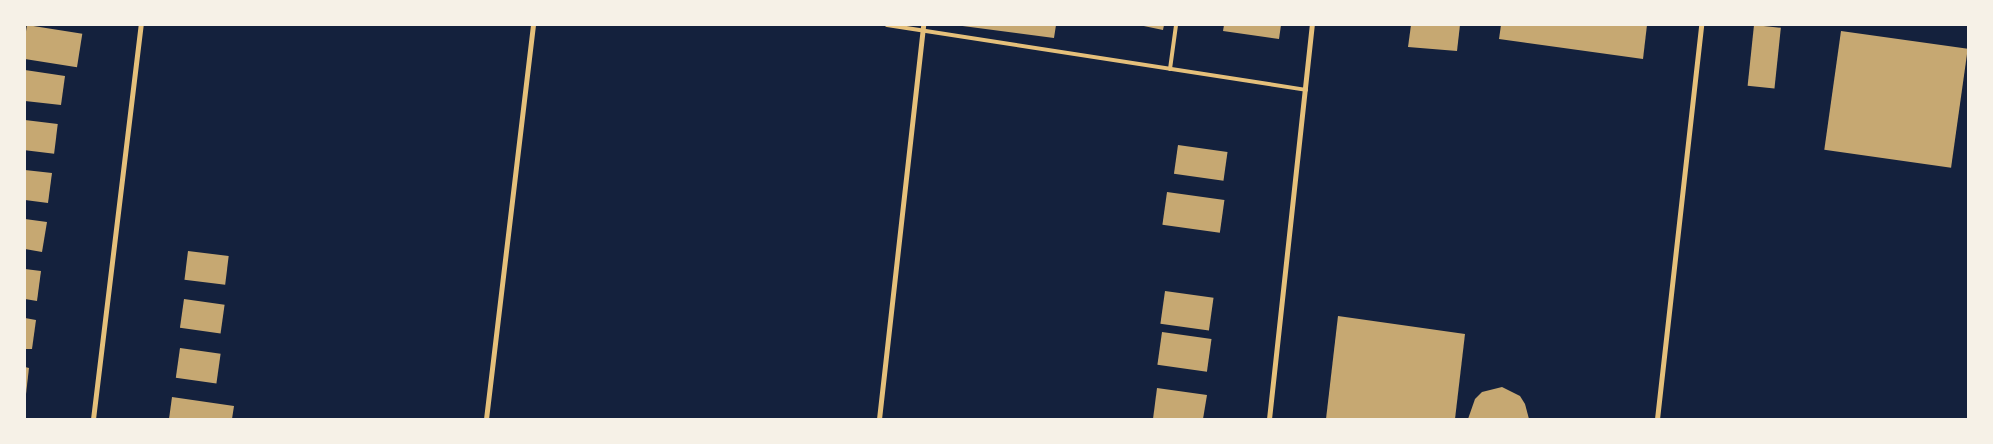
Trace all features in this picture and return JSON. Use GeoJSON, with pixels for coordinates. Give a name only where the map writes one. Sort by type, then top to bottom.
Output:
{"type":"FeatureCollection","features":[{"type":"Feature","properties":{"kind":"street"},"geometry":{"type":"LineString","coordinates":[[93,419],[141,25]]}},
{"type":"Feature","properties":{"kind":"street"},"geometry":{"type":"LineString","coordinates":[[486,419],[533,25]]}},
{"type":"Feature","properties":{"kind":"street"},"geometry":{"type":"LineString","coordinates":[[1268,419],[1312,25]]}},
{"type":"Feature","properties":{"kind":"street"},"geometry":{"type":"LineString","coordinates":[[1657,419],[1701,25]]}},
{"type":"Feature","properties":{"kind":"street"},"geometry":{"type":"LineString","coordinates":[[879,419],[923,28]]}},
{"type":"Feature","properties":{"kind":"lane"},"geometry":{"type":"LineString","coordinates":[[887,25],[923,28],[1306,90]]}},
{"type":"Feature","properties":{"kind":"lane"},"geometry":{"type":"LineString","coordinates":[[1170,69],[1176,25]]}},
{"type":"Feature","properties":{"kind":"building"},"geometry":{"type":"Polygon","coordinates":[[[27,25],[82,34],[77,67],[25,59],[27,25]]]}},
{"type":"Feature","properties":{"kind":"building"},"geometry":{"type":"Polygon","coordinates":[[[955,25],[1056,25],[1054,38],[955,25]]]}},
{"type":"Feature","properties":{"kind":"building"},"geometry":{"type":"Polygon","coordinates":[[[1139,25],[1164,25],[1163,30],[1139,25]]]}},
{"type":"Feature","properties":{"kind":"building"},"geometry":{"type":"Polygon","coordinates":[[[1224,25],[1281,25],[1279,39],[1223,31],[1224,25]]]}},
{"type":"Feature","properties":{"kind":"building"},"geometry":{"type":"Polygon","coordinates":[[[1411,25],[1460,25],[1457,51],[1408,47],[1411,25]]]}},
{"type":"Feature","properties":{"kind":"building"},"geometry":{"type":"Polygon","coordinates":[[[1501,25],[1647,25],[1643,59],[1499,39],[1501,25]]]}},
{"type":"Feature","properties":{"kind":"building"},"geometry":{"type":"Polygon","coordinates":[[[1754,25],[1781,28],[1774,88],[1748,86],[1754,25]]]}},
{"type":"Feature","properties":{"kind":"building"},"geometry":{"type":"Polygon","coordinates":[[[1841,31],[1968,49],[1951,168],[1824,150],[1841,31]]]}},
{"type":"Feature","properties":{"kind":"building"},"geometry":{"type":"Polygon","coordinates":[[[25,70],[65,76],[61,105],[25,101],[25,70]]]}},
{"type":"Feature","properties":{"kind":"building"},"geometry":{"type":"Polygon","coordinates":[[[25,120],[58,124],[54,154],[25,150],[25,120]]]}},
{"type":"Feature","properties":{"kind":"building"},"geometry":{"type":"Polygon","coordinates":[[[1178,145],[1228,152],[1223,181],[1174,174],[1178,145]]]}},
{"type":"Feature","properties":{"kind":"building"},"geometry":{"type":"Polygon","coordinates":[[[25,170],[52,173],[48,203],[25,200],[25,170]]]}},
{"type":"Feature","properties":{"kind":"building"},"geometry":{"type":"Polygon","coordinates":[[[1167,192],[1224,200],[1220,233],[1162,225],[1167,192]]]}},
{"type":"Feature","properties":{"kind":"building"},"geometry":{"type":"Polygon","coordinates":[[[25,219],[47,222],[42,252],[25,249],[25,219]]]}},
{"type":"Feature","properties":{"kind":"building"},"geometry":{"type":"Polygon","coordinates":[[[188,251],[229,256],[225,285],[184,280],[188,251]]]}},
{"type":"Feature","properties":{"kind":"building"},"geometry":{"type":"Polygon","coordinates":[[[25,269],[41,271],[37,301],[25,299],[25,269]]]}},
{"type":"Feature","properties":{"kind":"building"},"geometry":{"type":"Polygon","coordinates":[[[1165,291],[1214,298],[1209,330],[1160,324],[1165,291]]]}},
{"type":"Feature","properties":{"kind":"building"},"geometry":{"type":"Polygon","coordinates":[[[184,299],[225,305],[221,333],[180,328],[184,299]]]}},
{"type":"Feature","properties":{"kind":"building"},"geometry":{"type":"Polygon","coordinates":[[[1338,316],[1465,334],[1455,419],[1326,419],[1338,316]]]}},
{"type":"Feature","properties":{"kind":"building"},"geometry":{"type":"Polygon","coordinates":[[[25,318],[36,320],[32,349],[25,349],[25,318]]]}},
{"type":"Feature","properties":{"kind":"building"},"geometry":{"type":"Polygon","coordinates":[[[1162,332],[1212,339],[1207,372],[1157,365],[1162,332]]]}},
{"type":"Feature","properties":{"kind":"building"},"geometry":{"type":"Polygon","coordinates":[[[180,348],[221,354],[216,383],[176,378],[180,348]]]}},
{"type":"Feature","properties":{"kind":"building"},"geometry":{"type":"Polygon","coordinates":[[[25,367],[29,368],[26,394],[25,394],[25,367]]]}},
{"type":"Feature","properties":{"kind":"building"},"geometry":{"type":"Polygon","coordinates":[[[1502,387],[1520,396],[1525,404],[1529,419],[1468,419],[1475,399],[1482,392],[1502,387]]]}},
{"type":"Feature","properties":{"kind":"building"},"geometry":{"type":"Polygon","coordinates":[[[1157,388],[1207,395],[1203,419],[1153,419],[1157,388]]]}},
{"type":"Feature","properties":{"kind":"building"},"geometry":{"type":"Polygon","coordinates":[[[172,397],[234,406],[232,419],[169,419],[172,397]]]}}]}
